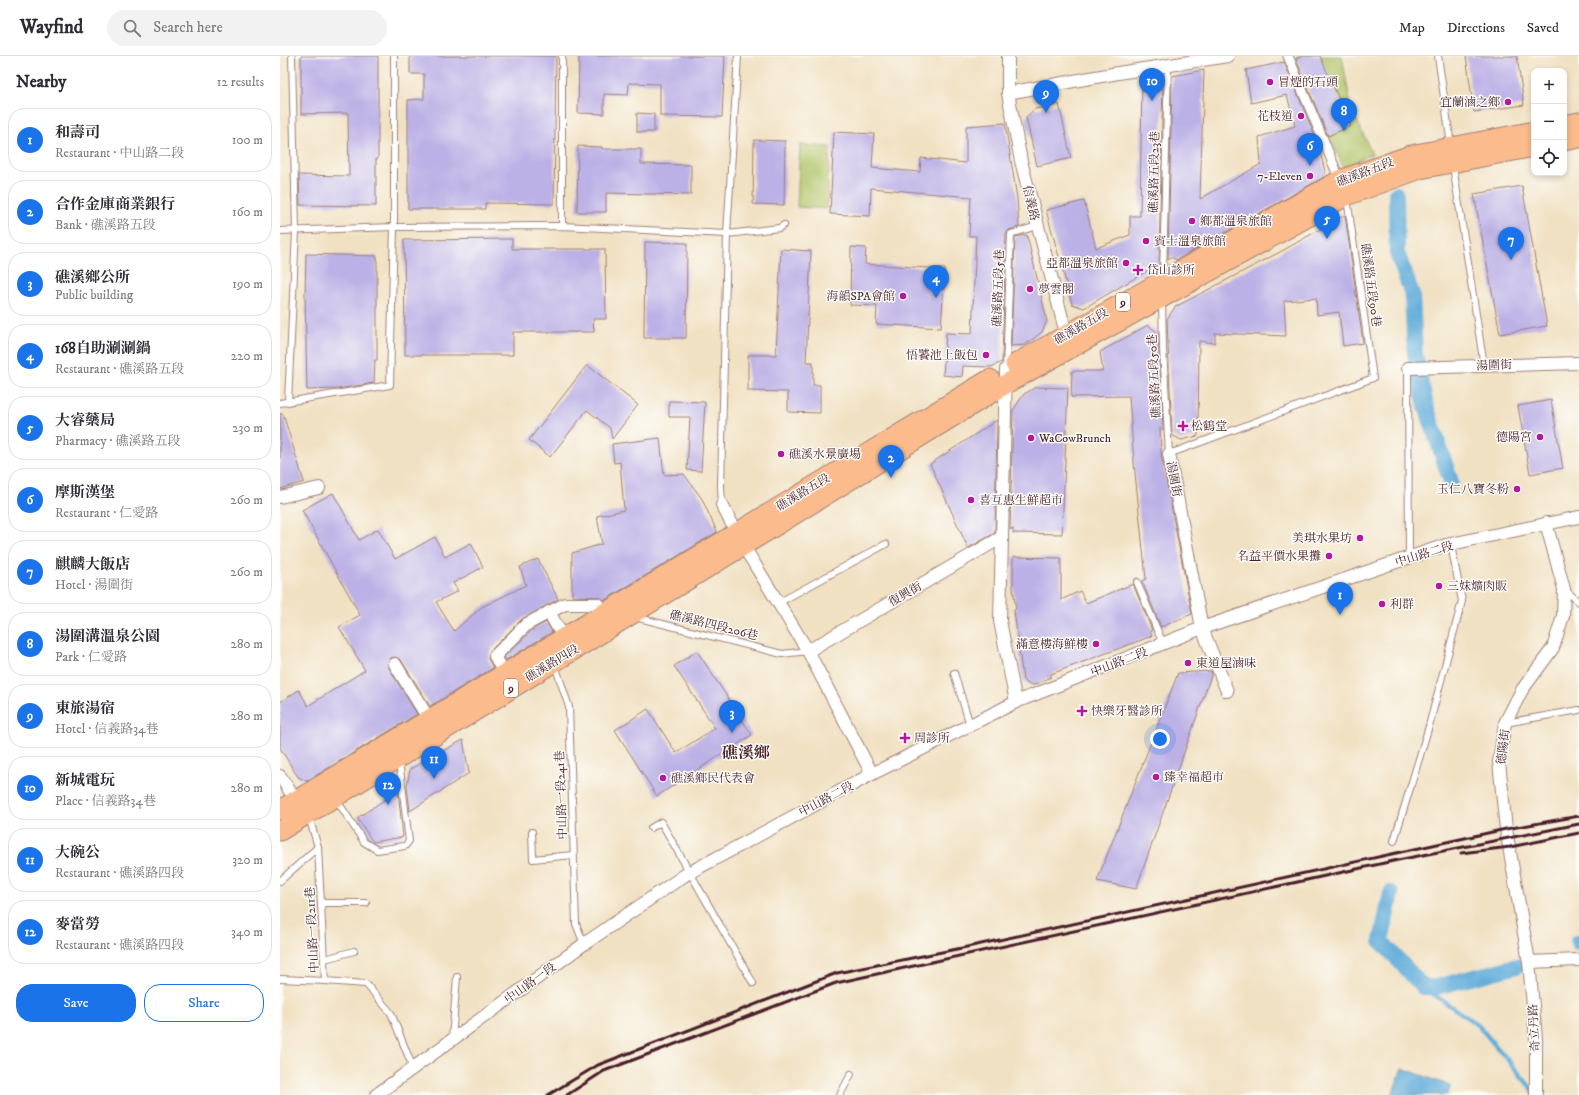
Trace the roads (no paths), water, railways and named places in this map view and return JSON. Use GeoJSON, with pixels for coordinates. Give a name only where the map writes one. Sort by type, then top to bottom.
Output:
{"type":"FeatureCollection","features":[{"type":"Feature","properties":{"kind":"main road"},"geometry":{"type":"LineString","coordinates":[[1567,124],[1579,122]]}},
{"type":"Feature","properties":{"kind":"main road","name":"礁溪路五段"},"geometry":{"type":"LineString","coordinates":[[740,540],[1006,377],[1162,288],[1343,188],[1420,169],[1452,155],[1531,132]]}},
{"type":"Feature","properties":{"kind":"main road"},"geometry":{"type":"LineString","coordinates":[[1567,140],[1579,138]]}},
{"type":"Feature","properties":{"kind":"main road","name":"礁溪路五段"},"geometry":{"type":"LineString","coordinates":[[1452,155],[1531,147]]}},
{"type":"Feature","properties":{"kind":"main road","name":"礁溪路四段"},"geometry":{"type":"LineString","coordinates":[[280,831],[294,808],[433,726],[740,540]]}},
{"type":"Feature","properties":{"kind":"main road","name":"礁溪路四段"},"geometry":{"type":"LineString","coordinates":[[294,808],[335,797],[398,758],[433,726]]}},
{"type":"Feature","properties":{"kind":"street","name":"信義路"},"geometry":{"type":"LineString","coordinates":[[1008,56],[1008,93],[1037,226],[1068,342]]}},
{"type":"Feature","properties":{"kind":"street"},"geometry":{"type":"LineString","coordinates":[[1008,93],[1118,73],[1228,56]]}},
{"type":"Feature","properties":{"kind":"street"},"geometry":{"type":"LineString","coordinates":[[1288,56],[1343,188]]}},
{"type":"Feature","properties":{"kind":"street","name":"湯圍街"},"geometry":{"type":"LineString","coordinates":[[1408,368],[1579,363]]}},
{"type":"Feature","properties":{"kind":"street"},"geometry":{"type":"LineString","coordinates":[[1006,377],[1000,621],[1016,702]]}},
{"type":"Feature","properties":{"kind":"street","name":"湯圍街"},"geometry":{"type":"LineString","coordinates":[[1169,454],[1202,628],[1227,691]]}},
{"type":"Feature","properties":{"kind":"street"},"geometry":{"type":"LineString","coordinates":[[280,497],[318,488]]}},
{"type":"Feature","properties":{"kind":"street"},"geometry":{"type":"LineString","coordinates":[[722,505],[740,540],[808,651],[872,774]]}},
{"type":"Feature","properties":{"kind":"street","name":"中山路二段"},"geometry":{"type":"LineString","coordinates":[[688,874],[872,774],[1016,702],[1202,628],[1409,558],[1451,545],[1579,517]]}},
{"type":"Feature","properties":{"kind":"street","name":"德陽街"},"geometry":{"type":"LineString","coordinates":[[1530,962],[1506,829],[1499,762],[1505,724],[1522,690],[1553,648],[1563,616],[1564,589],[1546,523]]}},
{"type":"Feature","properties":{"kind":"street","name":"復興街"},"geometry":{"type":"LineString","coordinates":[[808,651],[1002,537]]}},
{"type":"Feature","properties":{"kind":"street"},"geometry":{"type":"LineString","coordinates":[[508,680],[495,656],[527,624],[565,604],[597,604],[621,612]]}},
{"type":"Feature","properties":{"kind":"street"},"geometry":{"type":"LineString","coordinates":[[549,612],[567,644]]}},
{"type":"Feature","properties":{"kind":"street"},"geometry":{"type":"LineString","coordinates":[[395,664],[433,726]]}},
{"type":"Feature","properties":{"kind":"street"},"geometry":{"type":"LineString","coordinates":[[280,776],[294,808]]}},
{"type":"Feature","properties":{"kind":"street","name":"中山路一段"},"geometry":{"type":"LineString","coordinates":[[376,1095],[584,944],[688,874]]}},
{"type":"Feature","properties":{"kind":"street"},"geometry":{"type":"LineString","coordinates":[[1530,962],[1579,960]]}},
{"type":"Feature","properties":{"kind":"street","name":"奇立丹路"},"geometry":{"type":"LineString","coordinates":[[1530,962],[1536,1039],[1536,1095]]}},
{"type":"Feature","properties":{"kind":"lane"},"geometry":{"type":"LineString","coordinates":[[288,402],[296,231],[292,56]]}},
{"type":"Feature","properties":{"kind":"lane"},"geometry":{"type":"LineString","coordinates":[[280,403],[390,385],[394,227],[394,56]]}},
{"type":"Feature","properties":{"kind":"lane"},"geometry":{"type":"LineString","coordinates":[[562,56],[562,226]]}},
{"type":"Feature","properties":{"kind":"lane"},"geometry":{"type":"LineString","coordinates":[[722,505],[721,479],[727,234],[738,56]]}},
{"type":"Feature","properties":{"kind":"lane"},"geometry":{"type":"LineString","coordinates":[[1438,56],[1484,366]]}},
{"type":"Feature","properties":{"kind":"lane","name":"礁溪路五段23巷"},"geometry":{"type":"LineString","coordinates":[[1162,288],[1168,65]]}},
{"type":"Feature","properties":{"kind":"lane","name":"礁溪路五段90巷"},"geometry":{"type":"LineString","coordinates":[[1343,188],[1373,378]]}},
{"type":"Feature","properties":{"kind":"lane"},"geometry":{"type":"LineString","coordinates":[[280,231],[394,227],[562,226],[727,234],[779,228],[784,225]]}},
{"type":"Feature","properties":{"kind":"lane","name":"礁溪路五段5巷"},"geometry":{"type":"LineString","coordinates":[[1006,377],[1011,234],[1037,226]]}},
{"type":"Feature","properties":{"kind":"lane","name":"礁溪路五段50巷"},"geometry":{"type":"LineString","coordinates":[[1162,288],[1163,348],[1169,454]]}},
{"type":"Feature","properties":{"kind":"lane"},"geometry":{"type":"LineString","coordinates":[[1408,368],[1409,558]]}},
{"type":"Feature","properties":{"kind":"lane","name":"湯圍街"},"geometry":{"type":"LineString","coordinates":[[1169,454],[1373,378]]}},
{"type":"Feature","properties":{"kind":"lane"},"geometry":{"type":"LineString","coordinates":[[778,603],[886,544]]}},
{"type":"Feature","properties":{"kind":"lane"},"geometry":{"type":"LineString","coordinates":[[1394,841],[1429,726],[1462,601],[1451,545]]}},
{"type":"Feature","properties":{"kind":"lane"},"geometry":{"type":"LineString","coordinates":[[1137,582],[1163,644]]}},
{"type":"Feature","properties":{"kind":"lane"},"geometry":{"type":"LineString","coordinates":[[1564,589],[1579,602]]}},
{"type":"Feature","properties":{"kind":"lane","name":"礁溪路四段206巷"},"geometry":{"type":"LineString","coordinates":[[621,612],[782,654],[808,651]]}},
{"type":"Feature","properties":{"kind":"lane","name":"中山路一段241巷"},"geometry":{"type":"LineString","coordinates":[[550,654],[569,707],[576,924],[584,944]]}},
{"type":"Feature","properties":{"kind":"lane"},"geometry":{"type":"LineString","coordinates":[[954,673],[970,725]]}},
{"type":"Feature","properties":{"kind":"lane"},"geometry":{"type":"LineString","coordinates":[[1505,724],[1579,710]]}},
{"type":"Feature","properties":{"kind":"lane"},"geometry":{"type":"LineString","coordinates":[[335,797],[364,842],[377,850],[405,846],[409,841],[398,758]]}},
{"type":"Feature","properties":{"kind":"lane","name":"中山路一段211巷"},"geometry":{"type":"LineString","coordinates":[[294,808],[318,847],[325,981],[366,984],[391,1013],[413,1068]]}},
{"type":"Feature","properties":{"kind":"lane"},"geometry":{"type":"LineString","coordinates":[[651,828],[661,822],[688,874],[753,983]]}},
{"type":"Feature","properties":{"kind":"lane"},"geometry":{"type":"LineString","coordinates":[[532,832],[533,858],[573,855]]}},
{"type":"Feature","properties":{"kind":"lane"},"geometry":{"type":"LineString","coordinates":[[280,880],[318,847]]}},
{"type":"Feature","properties":{"kind":"lane"},"geometry":{"type":"LineString","coordinates":[[322,903],[366,903]]}},
{"type":"Feature","properties":{"kind":"lane"},"geometry":{"type":"LineString","coordinates":[[324,959],[354,952]]}},
{"type":"Feature","properties":{"kind":"lane"},"geometry":{"type":"LineString","coordinates":[[452,1039],[457,977]]}},
{"type":"Feature","properties":{"kind":"lane"},"geometry":{"type":"LineString","coordinates":[[280,979],[325,981]]}},
{"type":"Feature","properties":{"kind":"lane"},"geometry":{"type":"LineString","coordinates":[[840,1095],[851,1074]]}},
{"type":"Feature","properties":{"kind":"water"},"geometry":{"type":"Polygon","coordinates":[[[1402,1068],[1451,1086],[1447,1095],[1392,1095],[1402,1068]]]}},
{"type":"Feature","properties":{"kind":"waterway"},"geometry":{"type":"LineString","coordinates":[[1396,194],[1397,253],[1412,294],[1415,355],[1426,406],[1451,482]]}},
{"type":"Feature","properties":{"kind":"waterway"},"geometry":{"type":"LineString","coordinates":[[1391,893],[1381,941],[1423,987],[1436,987],[1517,966]]}},
{"type":"Feature","properties":{"kind":"waterway"},"geometry":{"type":"LineString","coordinates":[[1423,987],[1478,1025],[1533,1090]]}},
{"type":"Feature","properties":{"kind":"railway"},"geometry":{"type":"LineString","coordinates":[[548,1095],[598,1065],[837,973],[972,946],[1506,829],[1579,816]]}},
{"type":"Feature","properties":{"kind":"railway"},"geometry":{"type":"LineString","coordinates":[[567,1095],[604,1071],[836,983],[1398,860],[1579,824]]}},
{"type":"Feature","properties":{"kind":"railway"},"geometry":{"type":"LineString","coordinates":[[1461,853],[1510,847],[1579,833]]}},
{"type":"Feature","properties":{"kind":"place","name":"冒煙的石頭"},"geometry":{"type":"Point","coordinates":[1270,82]}},
{"type":"Feature","properties":{"kind":"place","name":"新城電玩"},"geometry":{"type":"Point","coordinates":[1152,101]}},
{"type":"Feature","properties":{"kind":"place","name":"宜蘭滷之鄉"},"geometry":{"type":"Point","coordinates":[1508,102]}},
{"type":"Feature","properties":{"kind":"place","name":"東旅湯宿"},"geometry":{"type":"Point","coordinates":[1046,113]}},
{"type":"Feature","properties":{"kind":"place","name":"花枝道"},"geometry":{"type":"Point","coordinates":[1301,116]}},
{"type":"Feature","properties":{"kind":"place","name":"湯圍溝溫泉公園"},"geometry":{"type":"Point","coordinates":[1344,131]}},
{"type":"Feature","properties":{"kind":"place","name":"摩斯漢堡"},"geometry":{"type":"Point","coordinates":[1310,166]}},
{"type":"Feature","properties":{"kind":"place","name":"7-Eleven"},"geometry":{"type":"Point","coordinates":[1310,176]}},
{"type":"Feature","properties":{"kind":"place","name":"鄉都溫泉旅館"},"geometry":{"type":"Point","coordinates":[1192,221]}},
{"type":"Feature","properties":{"kind":"place","name":"大睿藥局"},"geometry":{"type":"Point","coordinates":[1327,239]}},
{"type":"Feature","properties":{"kind":"place","name":"賓士溫泉旅館"},"geometry":{"type":"Point","coordinates":[1146,241]}},
{"type":"Feature","properties":{"kind":"place","name":"麒麟大飯店"},"geometry":{"type":"Point","coordinates":[1511,260]}},
{"type":"Feature","properties":{"kind":"place","name":"亞都溫泉旅館"},"geometry":{"type":"Point","coordinates":[1126,263]}},
{"type":"Feature","properties":{"kind":"place","name":"岱山診所"},"geometry":{"type":"Point","coordinates":[1138,270]}},
{"type":"Feature","properties":{"kind":"place","name":"夢雲閣"},"geometry":{"type":"Point","coordinates":[1030,289]}},
{"type":"Feature","properties":{"kind":"place","name":"海韻SPA會館"},"geometry":{"type":"Point","coordinates":[903,296]}},
{"type":"Feature","properties":{"kind":"place","name":"168自助涮涮鍋"},"geometry":{"type":"Point","coordinates":[936,298]}},
{"type":"Feature","properties":{"kind":"place","name":"悟饕池上飯包"},"geometry":{"type":"Point","coordinates":[986,355]}},
{"type":"Feature","properties":{"kind":"place","name":"松鶴堂"},"geometry":{"type":"Point","coordinates":[1183,426]}},
{"type":"Feature","properties":{"kind":"place","name":"德陽宮"},"geometry":{"type":"Point","coordinates":[1540,437]}},
{"type":"Feature","properties":{"kind":"place","name":"WaCowBrunch"},"geometry":{"type":"Point","coordinates":[1031,438]}},
{"type":"Feature","properties":{"kind":"place","name":"礁溪水景廣場"},"geometry":{"type":"Point","coordinates":[781,454]}},
{"type":"Feature","properties":{"kind":"place","name":"合作金庫商業銀行"},"geometry":{"type":"Point","coordinates":[891,478]}},
{"type":"Feature","properties":{"kind":"place","name":"玉仁八寶冬粉"},"geometry":{"type":"Point","coordinates":[1517,489]}},
{"type":"Feature","properties":{"kind":"place","name":"喜互惠生鮮超市"},"geometry":{"type":"Point","coordinates":[971,500]}},
{"type":"Feature","properties":{"kind":"place","name":"美琪水果坊"},"geometry":{"type":"Point","coordinates":[1360,538]}},
{"type":"Feature","properties":{"kind":"place","name":"名益平價水果攤"},"geometry":{"type":"Point","coordinates":[1329,556]}},
{"type":"Feature","properties":{"kind":"place","name":"三妹爌肉販"},"geometry":{"type":"Point","coordinates":[1439,586]}},
{"type":"Feature","properties":{"kind":"place","name":"利群"},"geometry":{"type":"Point","coordinates":[1382,604]}},
{"type":"Feature","properties":{"kind":"place","name":"和壽司"},"geometry":{"type":"Point","coordinates":[1340,615]}},
{"type":"Feature","properties":{"kind":"place","name":"滿意樓海鮮樓"},"geometry":{"type":"Point","coordinates":[1096,644]}},
{"type":"Feature","properties":{"kind":"place","name":"東道屋滷味"},"geometry":{"type":"Point","coordinates":[1188,663]}},
{"type":"Feature","properties":{"kind":"place","name":"快樂牙醫診所"},"geometry":{"type":"Point","coordinates":[1082,711]}},
{"type":"Feature","properties":{"kind":"place","name":"礁溪鄉公所"},"geometry":{"type":"Point","coordinates":[732,733]}},
{"type":"Feature","properties":{"kind":"place","name":"周診所"},"geometry":{"type":"Point","coordinates":[905,738]}},
{"type":"Feature","properties":{"kind":"place","name":"臻幸福超市"},"geometry":{"type":"Point","coordinates":[1156,777]}},
{"type":"Feature","properties":{"kind":"place","name":"礁溪鄉民代表會"},"geometry":{"type":"Point","coordinates":[663,778]}},
{"type":"Feature","properties":{"kind":"place","name":"大碗公"},"geometry":{"type":"Point","coordinates":[434,779]}},
{"type":"Feature","properties":{"kind":"place","name":"麥當勞"},"geometry":{"type":"Point","coordinates":[388,805]}},
{"type":"Feature","properties":{"kind":"district","name":"礁溪鄉"},"geometry":{"type":"Point","coordinates":[746,752]}}]}
